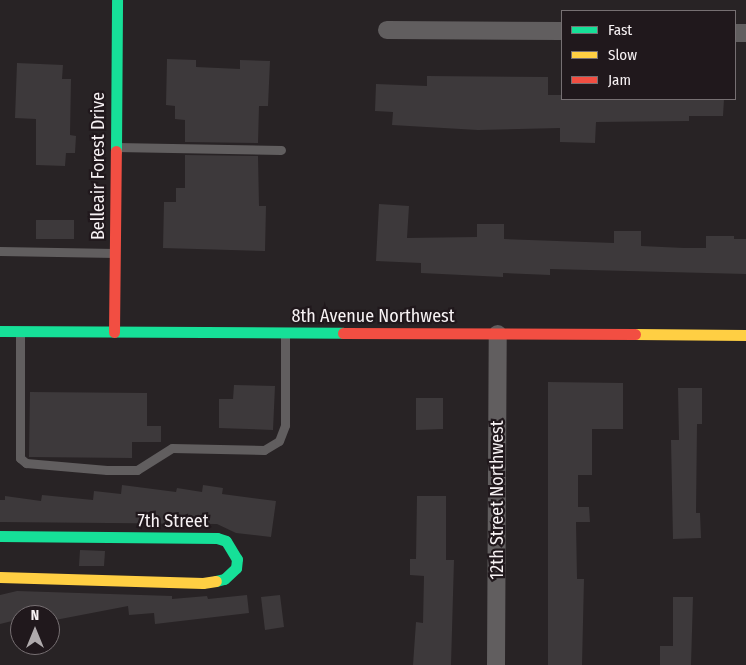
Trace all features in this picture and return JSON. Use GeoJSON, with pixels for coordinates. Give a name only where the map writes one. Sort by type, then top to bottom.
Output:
{"type":"FeatureCollection","features":[{"type":"Feature","properties":{"kind":"street","name":"Belleair Forest Drive"},"geometry":{"type":"LineString","coordinates":[[114,332],[117,0]]}},
{"type":"Feature","properties":{"kind":"street"},"geometry":{"type":"LineString","coordinates":[[387,30],[561,32]]}},
{"type":"Feature","properties":{"kind":"street","name":"8th Avenue Northwest"},"geometry":{"type":"LineString","coordinates":[[0,331],[746,335]]}},
{"type":"Feature","properties":{"kind":"street","name":"12th Street Northwest"},"geometry":{"type":"LineString","coordinates":[[496,665],[498,334]]}},
{"type":"Feature","properties":{"kind":"street","name":"7th Street"},"geometry":{"type":"LineString","coordinates":[[0,536],[217,538],[226,541],[237,559],[236,568],[224,579],[203,583],[0,577]]}},
{"type":"Feature","properties":{"kind":"lane"},"geometry":{"type":"LineString","coordinates":[[116,148],[281,150]]}},
{"type":"Feature","properties":{"kind":"lane"},"geometry":{"type":"LineString","coordinates":[[0,251],[115,253]]}},
{"type":"Feature","properties":{"kind":"lane"},"geometry":{"type":"LineString","coordinates":[[20,331],[20,458],[26,463],[106,470],[137,470],[172,448],[264,450],[279,441],[285,425],[285,333]]}},
{"type":"Feature","properties":{"kind":"building"},"geometry":{"type":"Polygon","coordinates":[[[167,59],[196,60],[196,67],[240,69],[240,60],[270,61],[268,106],[259,106],[258,143],[185,142],[185,120],[175,119],[175,106],[166,105],[167,59]]]}},
{"type":"Feature","properties":{"kind":"building"},"geometry":{"type":"Polygon","coordinates":[[[17,63],[63,65],[62,79],[71,79],[70,135],[76,136],[75,153],[66,153],[65,166],[36,165],[36,119],[15,118],[17,63]]]}},
{"type":"Feature","properties":{"kind":"building"},"geometry":{"type":"Polygon","coordinates":[[[427,76],[548,77],[548,95],[561,95],[561,100],[724,100],[723,116],[689,116],[689,121],[596,122],[595,143],[560,142],[560,128],[478,130],[392,125],[393,112],[375,111],[376,84],[427,86],[427,76]]]}},
{"type":"Feature","properties":{"kind":"building"},"geometry":{"type":"Polygon","coordinates":[[[185,155],[258,156],[259,206],[266,206],[265,251],[163,248],[164,202],[176,202],[176,188],[185,188],[185,155]]]}},
{"type":"Feature","properties":{"kind":"building"},"geometry":{"type":"Polygon","coordinates":[[[379,204],[409,206],[407,238],[477,237],[477,224],[504,224],[504,239],[614,243],[614,231],[641,231],[641,246],[706,248],[706,236],[734,236],[734,239],[746,239],[746,274],[550,269],[550,275],[503,273],[503,277],[421,273],[421,263],[376,261],[379,204]]]}},
{"type":"Feature","properties":{"kind":"building"},"geometry":{"type":"Polygon","coordinates":[[[36,220],[74,220],[74,239],[36,239],[36,220]]]}},
{"type":"Feature","properties":{"kind":"building"},"geometry":{"type":"Polygon","coordinates":[[[548,382],[623,383],[623,429],[592,429],[592,475],[578,475],[578,507],[589,507],[590,522],[576,522],[577,579],[584,579],[582,665],[548,665],[548,382]]]}},
{"type":"Feature","properties":{"kind":"building"},"geometry":{"type":"Polygon","coordinates":[[[234,385],[275,386],[273,430],[219,428],[219,399],[233,399],[234,385]]]}},
{"type":"Feature","properties":{"kind":"building"},"geometry":{"type":"Polygon","coordinates":[[[678,388],[702,388],[702,424],[697,424],[696,513],[700,513],[701,538],[673,539],[671,440],[679,440],[678,388]]]}},
{"type":"Feature","properties":{"kind":"building"},"geometry":{"type":"Polygon","coordinates":[[[30,392],[147,393],[147,426],[161,426],[161,442],[132,442],[132,458],[29,457],[30,392]]]}},
{"type":"Feature","properties":{"kind":"building"},"geometry":{"type":"Polygon","coordinates":[[[416,398],[443,398],[443,429],[416,430],[416,398]]]}},
{"type":"Feature","properties":{"kind":"building"},"geometry":{"type":"Polygon","coordinates":[[[122,485],[176,492],[177,488],[202,492],[203,485],[223,488],[222,494],[276,501],[271,537],[236,533],[217,524],[0,522],[0,500],[5,500],[5,496],[41,501],[42,495],[93,500],[94,491],[121,494],[122,485]]]}},
{"type":"Feature","properties":{"kind":"building"},"geometry":{"type":"Polygon","coordinates":[[[417,496],[446,496],[446,560],[454,560],[451,665],[413,665],[416,622],[423,623],[424,576],[410,575],[410,559],[416,559],[417,496]]]}},
{"type":"Feature","properties":{"kind":"building"},"geometry":{"type":"Polygon","coordinates":[[[80,550],[105,551],[104,566],[79,566],[80,550]]]}},
{"type":"Feature","properties":{"kind":"building"},"geometry":{"type":"Polygon","coordinates":[[[17,591],[172,596],[172,599],[207,596],[208,599],[247,595],[249,613],[155,624],[154,613],[129,615],[128,606],[60,619],[60,605],[10,605],[10,622],[0,624],[0,595],[17,591]]]}},
{"type":"Feature","properties":{"kind":"building"},"geometry":{"type":"Polygon","coordinates":[[[280,595],[284,627],[265,630],[261,597],[280,595]]]}},
{"type":"Feature","properties":{"kind":"building"},"geometry":{"type":"Polygon","coordinates":[[[673,597],[693,597],[691,665],[660,665],[660,646],[673,646],[673,597]]]}},
{"type":"Feature","properties":{"kind":"traffic: fast"},"geometry":{"type":"LineString","coordinates":[[116,151],[117,0]]}},
{"type":"Feature","properties":{"kind":"traffic: fast"},"geometry":{"type":"LineString","coordinates":[[0,331],[343,333]]}},
{"type":"Feature","properties":{"kind":"traffic: fast"},"geometry":{"type":"LineString","coordinates":[[0,536],[217,538],[226,541],[237,559],[236,568],[224,579],[216,581]]}},
{"type":"Feature","properties":{"kind":"traffic: slow"},"geometry":{"type":"LineString","coordinates":[[635,334],[746,335]]}},
{"type":"Feature","properties":{"kind":"traffic: slow"},"geometry":{"type":"LineString","coordinates":[[0,577],[203,583],[216,581]]}},
{"type":"Feature","properties":{"kind":"traffic: jam"},"geometry":{"type":"LineString","coordinates":[[114,332],[116,151]]}},
{"type":"Feature","properties":{"kind":"traffic: jam"},"geometry":{"type":"LineString","coordinates":[[343,333],[635,334]]}}]}
